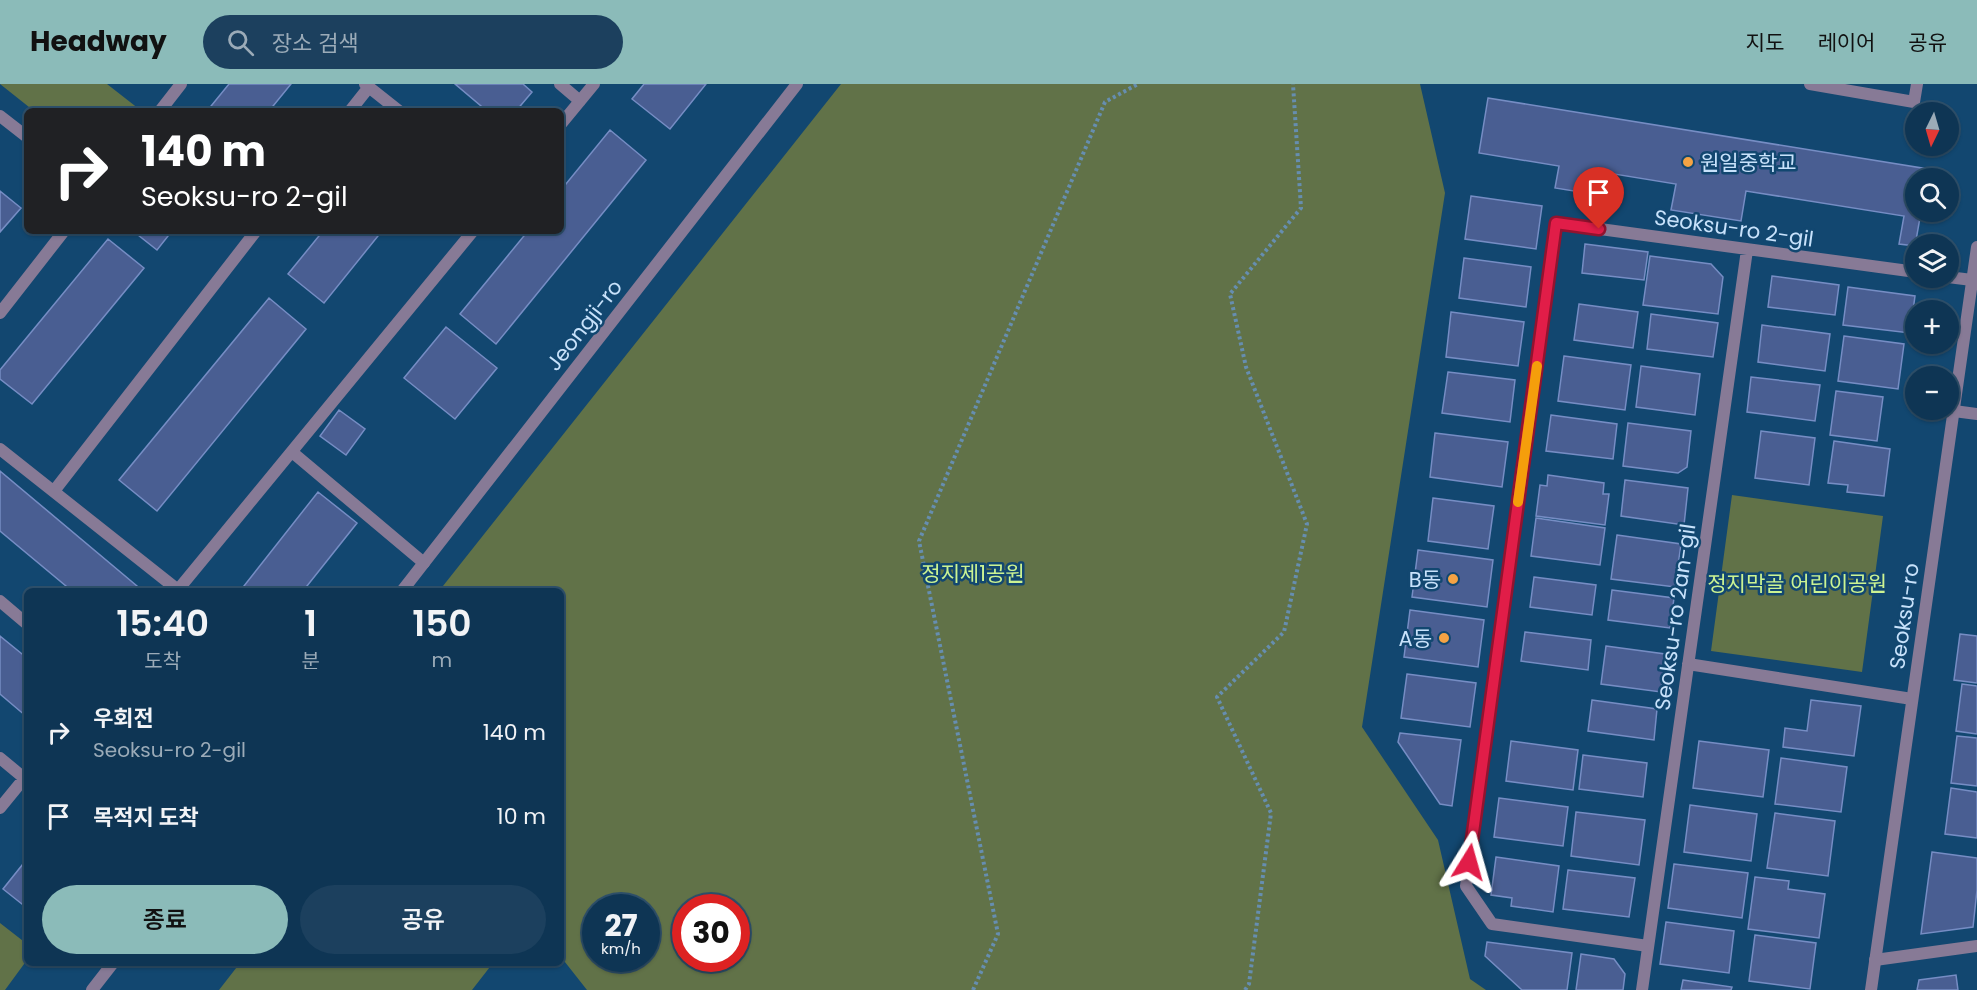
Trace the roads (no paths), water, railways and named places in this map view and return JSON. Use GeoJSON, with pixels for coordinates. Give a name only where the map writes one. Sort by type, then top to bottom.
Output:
{"type":"FeatureCollection","features":[{"type":"Feature","properties":{"kind":"street"},"geometry":{"type":"LineString","coordinates":[[162,108],[181,84]]}},
{"type":"Feature","properties":{"kind":"street"},"geometry":{"type":"LineString","coordinates":[[560,84],[580,100]]}},
{"type":"Feature","properties":{"kind":"street"},"geometry":{"type":"LineString","coordinates":[[564,120],[594,84]]}},
{"type":"Feature","properties":{"kind":"street","name":"Jeongji-ro"},"geometry":{"type":"LineString","coordinates":[[404,588],[796,84]]}},
{"type":"Feature","properties":{"kind":"street"},"geometry":{"type":"LineString","coordinates":[[1810,84],[1914,102],[1917,84]]}},
{"type":"Feature","properties":{"kind":"street"},"geometry":{"type":"LineString","coordinates":[[352,108],[367,85],[395,108]]}},
{"type":"Feature","properties":{"kind":"street"},"geometry":{"type":"LineString","coordinates":[[0,116],[24,135]]}},
{"type":"Feature","properties":{"kind":"street","name":"Seoksu-ro 2-gil"},"geometry":{"type":"LineString","coordinates":[[1648,946],[1492,924],[1466,885],[1556,223],[1905,271]]}},
{"type":"Feature","properties":{"kind":"street"},"geometry":{"type":"LineString","coordinates":[[0,313],[62,234]]}},
{"type":"Feature","properties":{"kind":"street"},"geometry":{"type":"LineString","coordinates":[[54,491],[254,234]]}},
{"type":"Feature","properties":{"kind":"street"},"geometry":{"type":"LineString","coordinates":[[180,588],[471,234]]}},
{"type":"Feature","properties":{"kind":"street","name":"Seoksu-ro"},"geometry":{"type":"LineString","coordinates":[[1959,375],[1977,247]]}},
{"type":"Feature","properties":{"kind":"street","name":"Seoksu-ro 2an-gil"},"geometry":{"type":"LineString","coordinates":[[1642,990],[1747,249]]}},
{"type":"Feature","properties":{"kind":"street"},"geometry":{"type":"LineString","coordinates":[[1959,278],[1972,280]]}},
{"type":"Feature","properties":{"kind":"street"},"geometry":{"type":"LineString","coordinates":[[1959,412],[1977,414]]}},
{"type":"Feature","properties":{"kind":"street","name":"Seoksu-ro"},"geometry":{"type":"LineString","coordinates":[[1871,990],[1953,420]]}},
{"type":"Feature","properties":{"kind":"street"},"geometry":{"type":"LineString","coordinates":[[0,449],[175,588]]}},
{"type":"Feature","properties":{"kind":"street"},"geometry":{"type":"LineString","coordinates":[[292,452],[424,563]]}},
{"type":"Feature","properties":{"kind":"street"},"geometry":{"type":"LineString","coordinates":[[0,601],[24,621]]}},
{"type":"Feature","properties":{"kind":"street"},"geometry":{"type":"LineString","coordinates":[[1688,663],[1912,699]]}},
{"type":"Feature","properties":{"kind":"street"},"geometry":{"type":"LineString","coordinates":[[0,758],[24,775]]}},
{"type":"Feature","properties":{"kind":"street"},"geometry":{"type":"LineString","coordinates":[[0,808],[24,778]]}},
{"type":"Feature","properties":{"kind":"street"},"geometry":{"type":"LineString","coordinates":[[1875,960],[1977,946]]}},
{"type":"Feature","properties":{"kind":"street"},"geometry":{"type":"LineString","coordinates":[[92,990],[111,966]]}},
{"type":"Feature","properties":{"kind":"place","name":"원일중학교"},"geometry":{"type":"Point","coordinates":[1688,162]}},
{"type":"Feature","properties":{"kind":"place","name":"B동"},"geometry":{"type":"Point","coordinates":[1453,579]}},
{"type":"Feature","properties":{"kind":"place","name":"A동"},"geometry":{"type":"Point","coordinates":[1444,638]}},
{"type":"Feature","properties":{"kind":"park label","name":"정지제1공원"},"geometry":{"type":"Point","coordinates":[973,573]}},
{"type":"Feature","properties":{"kind":"park label","name":"정지막골 어린이공원"},"geometry":{"type":"Point","coordinates":[1797,583]}}]}
